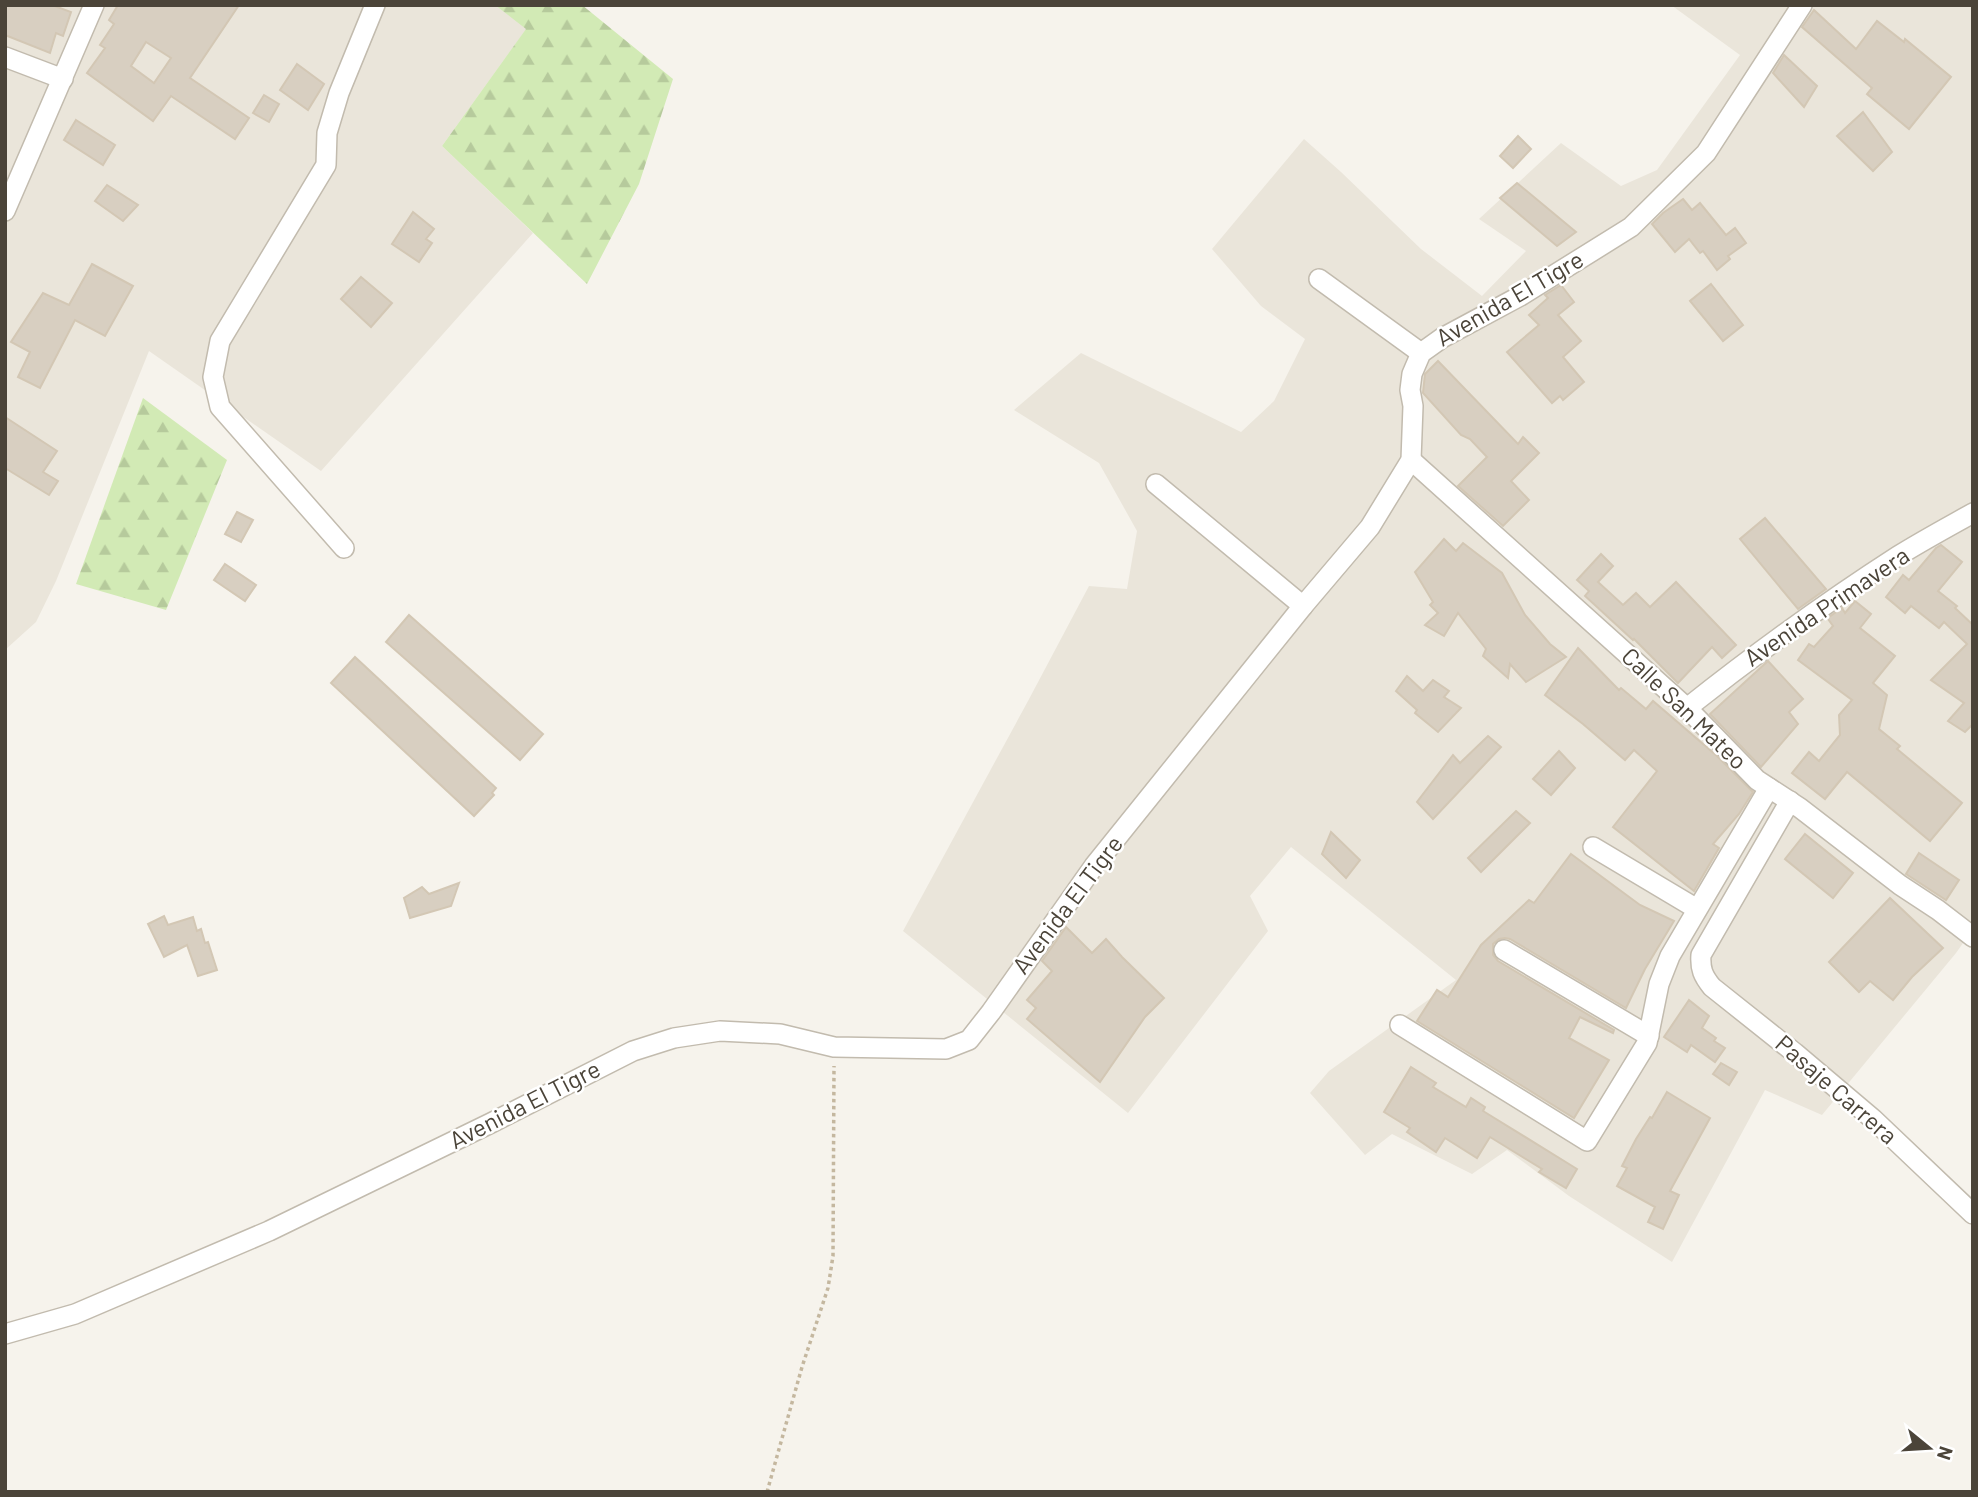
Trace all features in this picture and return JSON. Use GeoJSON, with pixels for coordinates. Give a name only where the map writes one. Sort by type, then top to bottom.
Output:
{"type":"FeatureCollection","features":[{"type":"Feature","properties":{"kind":"street"},"geometry":{"type":"LineString","coordinates":[[5,211],[94,5]]}},
{"type":"Feature","properties":{"kind":"street"},"geometry":{"type":"LineString","coordinates":[[344,548],[220,407],[213,377],[220,341],[326,165],[327,133],[339,93],[375,5]]}},
{"type":"Feature","properties":{"kind":"street","name":"Avenida El Tigre"},"geometry":{"type":"LineString","coordinates":[[5,1334],[75,1314],[269,1231],[633,1051],[674,1038],[720,1031],[780,1034],[834,1047],[946,1049],[969,1040],[1094,866],[1370,527],[1411,460],[1413,405],[1410,390],[1412,374],[1421,353],[1442,338],[1522,295],[1631,227],[1706,153],[1802,5]]}},
{"type":"Feature","properties":{"kind":"street"},"geometry":{"type":"LineString","coordinates":[[5,57],[63,79]]}},
{"type":"Feature","properties":{"kind":"street"},"geometry":{"type":"LineString","coordinates":[[1319,279],[1421,353]]}},
{"type":"Feature","properties":{"kind":"street","name":"Calle San Mateo"},"geometry":{"type":"LineString","coordinates":[[1411,460],[1687,708],[1757,780],[1790,801],[1973,937]]}},
{"type":"Feature","properties":{"kind":"street"},"geometry":{"type":"LineString","coordinates":[[1156,484],[1303,606]]}},
{"type":"Feature","properties":{"kind":"street","name":"Avenida Primavera"},"geometry":{"type":"LineString","coordinates":[[1687,708],[1747,660],[1850,587],[1973,513]]}},
{"type":"Feature","properties":{"kind":"street"},"geometry":{"type":"LineString","coordinates":[[1401,1025],[1587,1141],[1647,1044],[1659,985],[1670,956],[1769,788]]}},
{"type":"Feature","properties":{"kind":"street","name":"Pasaje Carrera"},"geometry":{"type":"LineString","coordinates":[[1790,801],[1701,955],[1700,967],[1712,987],[1873,1119],[1973,1214]]}},
{"type":"Feature","properties":{"kind":"street"},"geometry":{"type":"LineString","coordinates":[[1593,847],[1698,909]]}},
{"type":"Feature","properties":{"kind":"street"},"geometry":{"type":"LineString","coordinates":[[1504,950],[1649,1036]]}},
{"type":"Feature","properties":{"kind":"path"},"geometry":{"type":"LineString","coordinates":[[767,1492],[802,1367],[828,1288],[834,1256],[834,1047]]}},
{"type":"Feature","properties":{"kind":"shaded area"},"geometry":{"type":"Polygon","coordinates":[[[5,5],[495,5],[527,28],[442,146],[533,233],[321,471],[149,351],[56,581],[36,622],[5,650],[5,5]]]}},
{"type":"Feature","properties":{"kind":"shaded area"},"geometry":{"type":"Polygon","coordinates":[[[1671,5],[1973,5],[1973,929],[1822,1115],[1765,1090],[1672,1262],[1569,1196],[1507,1150],[1472,1174],[1392,1134],[1365,1155],[1310,1093],[1329,1071],[1456,980],[1291,847],[1250,896],[1268,931],[1128,1113],[903,931],[1089,586],[1127,589],[1137,531],[1099,463],[1014,410],[1081,353],[1241,432],[1274,401],[1305,339],[1261,306],[1212,249],[1304,139],[1421,249],[1482,296],[1526,251],[1479,219],[1561,143],[1621,186],[1657,170],[1740,55],[1671,5]]]}},
{"type":"Feature","properties":{"kind":"green space"},"geometry":{"type":"Polygon","coordinates":[[[495,5],[582,5],[673,79],[639,184],[587,284],[442,146],[526,29],[495,5]]]}},
{"type":"Feature","properties":{"kind":"green space"},"geometry":{"type":"Polygon","coordinates":[[[143,398],[227,460],[166,610],[76,584],[143,398]]]}},
{"type":"Feature","properties":{"kind":"building"},"geometry":{"type":"Polygon","coordinates":[[[5,5],[52,5],[71,12],[63,36],[56,33],[50,53],[5,35],[5,5]]]}},
{"type":"Feature","properties":{"kind":"building"},"geometry":{"type":"Polygon","coordinates":[[[118,5],[239,5],[190,78],[249,118],[235,139],[171,96],[153,121],[87,73],[105,48],[100,45],[114,24],[109,20],[118,5]],[[146,42],[131,66],[154,83],[171,58],[146,42]]]}},
{"type":"Feature","properties":{"kind":"building"},"geometry":{"type":"Polygon","coordinates":[[[1814,10],[1856,49],[1877,21],[1904,42],[1905,39],[1951,77],[1909,129],[1867,94],[1872,88],[1802,27],[1814,10]]]}},
{"type":"Feature","properties":{"kind":"building"},"geometry":{"type":"Polygon","coordinates":[[[1784,55],[1817,86],[1804,107],[1773,73],[1784,55]]]}},
{"type":"Feature","properties":{"kind":"building"},"geometry":{"type":"Polygon","coordinates":[[[297,64],[324,84],[308,110],[280,90],[297,64]]]}},
{"type":"Feature","properties":{"kind":"building"},"geometry":{"type":"Polygon","coordinates":[[[264,95],[279,104],[269,122],[253,113],[264,95]]]}},
{"type":"Feature","properties":{"kind":"building"},"geometry":{"type":"Polygon","coordinates":[[[1863,112],[1892,152],[1873,171],[1837,136],[1863,112]]]}},
{"type":"Feature","properties":{"kind":"building"},"geometry":{"type":"Polygon","coordinates":[[[76,120],[115,145],[103,165],[64,140],[76,120]]]}},
{"type":"Feature","properties":{"kind":"building"},"geometry":{"type":"Polygon","coordinates":[[[1518,136],[1531,149],[1513,168],[1500,156],[1518,136]]]}},
{"type":"Feature","properties":{"kind":"building"},"geometry":{"type":"Polygon","coordinates":[[[1517,183],[1576,232],[1557,246],[1500,198],[1517,183]]]}},
{"type":"Feature","properties":{"kind":"building"},"geometry":{"type":"Polygon","coordinates":[[[107,185],[138,205],[123,221],[95,201],[107,185]]]}},
{"type":"Feature","properties":{"kind":"building"},"geometry":{"type":"Polygon","coordinates":[[[1683,199],[1692,210],[1700,203],[1726,235],[1735,228],[1746,243],[1728,256],[1730,259],[1717,270],[1703,251],[1700,253],[1689,239],[1675,252],[1652,224],[1683,199]]]}},
{"type":"Feature","properties":{"kind":"building"},"geometry":{"type":"Polygon","coordinates":[[[413,212],[434,229],[426,239],[432,243],[419,262],[392,244],[413,212]]]}},
{"type":"Feature","properties":{"kind":"building"},"geometry":{"type":"Polygon","coordinates":[[[92,264],[133,286],[105,336],[75,320],[40,388],[18,377],[30,352],[11,342],[43,293],[69,305],[92,264]]]}},
{"type":"Feature","properties":{"kind":"building"},"geometry":{"type":"Polygon","coordinates":[[[361,277],[392,303],[371,327],[341,299],[361,277]]]}},
{"type":"Feature","properties":{"kind":"building"},"geometry":{"type":"Polygon","coordinates":[[[1711,284],[1743,325],[1723,341],[1690,301],[1711,284]]]}},
{"type":"Feature","properties":{"kind":"building"},"geometry":{"type":"Polygon","coordinates":[[[1561,285],[1574,302],[1558,315],[1581,341],[1563,357],[1584,382],[1563,400],[1560,396],[1552,403],[1507,352],[1539,325],[1529,315],[1548,298],[1545,295],[1561,285]]]}},
{"type":"Feature","properties":{"kind":"building"},"geometry":{"type":"Polygon","coordinates":[[[1438,361],[1518,444],[1523,437],[1539,453],[1511,481],[1529,500],[1503,526],[1458,486],[1487,457],[1470,439],[1461,435],[1423,393],[1425,374],[1438,361]]]}},
{"type":"Feature","properties":{"kind":"building"},"geometry":{"type":"Polygon","coordinates":[[[5,417],[57,451],[43,472],[58,481],[49,495],[5,468],[5,417]]]}},
{"type":"Feature","properties":{"kind":"building"},"geometry":{"type":"Polygon","coordinates":[[[237,512],[253,520],[241,542],[225,534],[237,512]]]}},
{"type":"Feature","properties":{"kind":"building"},"geometry":{"type":"Polygon","coordinates":[[[1765,518],[1826,589],[1798,609],[1740,539],[1765,518]]]}},
{"type":"Feature","properties":{"kind":"building"},"geometry":{"type":"Polygon","coordinates":[[[1444,539],[1456,551],[1463,543],[1502,573],[1525,615],[1550,644],[1566,657],[1526,682],[1510,664],[1508,678],[1483,656],[1486,649],[1458,613],[1444,636],[1425,625],[1438,613],[1430,605],[1433,602],[1415,572],[1444,539]]]}},
{"type":"Feature","properties":{"kind":"building"},"geometry":{"type":"Polygon","coordinates":[[[1941,545],[1962,562],[1938,591],[1957,606],[1955,608],[1973,625],[1973,724],[1965,732],[1948,721],[1964,703],[1931,680],[1967,644],[1944,622],[1939,628],[1911,606],[1905,613],[1886,597],[1903,575],[1909,580],[1941,545]]]}},
{"type":"Feature","properties":{"kind":"building"},"geometry":{"type":"Polygon","coordinates":[[[1601,554],[1613,566],[1598,582],[1623,605],[1636,593],[1650,607],[1676,582],[1736,645],[1722,658],[1712,647],[1678,683],[1585,596],[1589,591],[1577,580],[1601,554]]]}},
{"type":"Feature","properties":{"kind":"building"},"geometry":{"type":"Polygon","coordinates":[[[225,564],[256,585],[245,601],[214,580],[225,564]]]}},
{"type":"Feature","properties":{"kind":"building"},"geometry":{"type":"Polygon","coordinates":[[[1855,601],[1871,614],[1860,628],[1895,656],[1873,683],[1887,695],[1879,729],[1900,746],[1897,749],[1962,803],[1930,841],[1847,772],[1825,799],[1792,773],[1809,752],[1819,761],[1840,735],[1839,715],[1852,700],[1798,660],[1809,644],[1814,647],[1833,626],[1829,617],[1842,608],[1845,613],[1855,601]]]}},
{"type":"Feature","properties":{"kind":"building"},"geometry":{"type":"Polygon","coordinates":[[[409,615],[543,734],[520,760],[386,642],[409,615]]]}},
{"type":"Feature","properties":{"kind":"building"},"geometry":{"type":"Polygon","coordinates":[[[1578,648],[1619,690],[1621,688],[1646,709],[1653,701],[1717,756],[1753,792],[1739,814],[1713,844],[1719,848],[1694,891],[1613,827],[1657,771],[1634,750],[1625,760],[1545,695],[1578,648]]]}},
{"type":"Feature","properties":{"kind":"building"},"geometry":{"type":"Polygon","coordinates":[[[355,657],[496,788],[492,793],[494,795],[474,816],[331,683],[355,657]]]}},
{"type":"Feature","properties":{"kind":"building"},"geometry":{"type":"Polygon","coordinates":[[[1768,661],[1803,699],[1789,712],[1798,724],[1761,767],[1710,714],[1768,661]]]}},
{"type":"Feature","properties":{"kind":"building"},"geometry":{"type":"Polygon","coordinates":[[[1407,676],[1423,691],[1433,680],[1449,691],[1444,697],[1461,708],[1438,732],[1415,713],[1417,710],[1396,691],[1407,676]]]}},
{"type":"Feature","properties":{"kind":"building"},"geometry":{"type":"Polygon","coordinates":[[[1488,736],[1501,747],[1433,819],[1417,802],[1453,755],[1460,763],[1488,736]]]}},
{"type":"Feature","properties":{"kind":"building"},"geometry":{"type":"Polygon","coordinates":[[[1559,751],[1575,768],[1551,795],[1533,779],[1559,751]]]}},
{"type":"Feature","properties":{"kind":"building"},"geometry":{"type":"Polygon","coordinates":[[[1516,811],[1530,823],[1481,872],[1468,858],[1516,811]]]}},
{"type":"Feature","properties":{"kind":"building"},"geometry":{"type":"Polygon","coordinates":[[[1331,832],[1360,860],[1346,878],[1322,854],[1331,832]]]}},
{"type":"Feature","properties":{"kind":"building"},"geometry":{"type":"Polygon","coordinates":[[[1805,834],[1853,873],[1833,898],[1785,859],[1805,834]]]}},
{"type":"Feature","properties":{"kind":"building"},"geometry":{"type":"Polygon","coordinates":[[[1919,853],[1959,880],[1946,900],[1906,874],[1919,853]]]}},
{"type":"Feature","properties":{"kind":"building"},"geometry":{"type":"Polygon","coordinates":[[[1571,854],[1640,905],[1674,921],[1645,969],[1626,1008],[1510,939],[1499,939],[1493,944],[1493,955],[1498,961],[1614,1030],[1613,1033],[1580,1017],[1569,1038],[1609,1060],[1574,1118],[1417,1021],[1437,990],[1448,997],[1481,945],[1529,900],[1534,903],[1571,854]]]}},
{"type":"Feature","properties":{"kind":"building"},"geometry":{"type":"Polygon","coordinates":[[[459,883],[451,906],[410,918],[404,898],[422,887],[429,894],[459,883]]]}},
{"type":"Feature","properties":{"kind":"building"},"geometry":{"type":"Polygon","coordinates":[[[1890,898],[1943,948],[1912,977],[1893,1000],[1870,981],[1859,992],[1829,962],[1890,898]]]}},
{"type":"Feature","properties":{"kind":"building"},"geometry":{"type":"Polygon","coordinates":[[[164,916],[168,925],[193,917],[197,931],[201,929],[205,943],[208,942],[217,970],[198,976],[187,945],[164,957],[148,924],[164,916]]]}},
{"type":"Feature","properties":{"kind":"building"},"geometry":{"type":"Polygon","coordinates":[[[1066,927],[1092,953],[1106,939],[1164,998],[1145,1017],[1100,1082],[1027,1019],[1036,1008],[1027,1000],[1052,971],[1042,961],[1066,927]]]}},
{"type":"Feature","properties":{"kind":"building"},"geometry":{"type":"Polygon","coordinates":[[[1689,1000],[1709,1016],[1702,1028],[1725,1048],[1715,1062],[1691,1045],[1687,1052],[1664,1037],[1689,1000]]]}},
{"type":"Feature","properties":{"kind":"building"},"geometry":{"type":"Polygon","coordinates":[[[1721,1063],[1737,1072],[1729,1085],[1713,1074],[1721,1063]]]}},
{"type":"Feature","properties":{"kind":"building"},"geometry":{"type":"Polygon","coordinates":[[[1411,1067],[1436,1083],[1433,1087],[1466,1107],[1471,1098],[1485,1107],[1483,1111],[1577,1169],[1566,1188],[1539,1172],[1542,1169],[1490,1137],[1477,1158],[1445,1138],[1436,1152],[1407,1132],[1410,1128],[1384,1112],[1411,1067]]]}},
{"type":"Feature","properties":{"kind":"building"},"geometry":{"type":"Polygon","coordinates":[[[1667,1092],[1710,1118],[1670,1191],[1679,1195],[1663,1229],[1648,1222],[1655,1207],[1617,1186],[1627,1168],[1622,1166],[1636,1139],[1667,1092]]]}}]}
